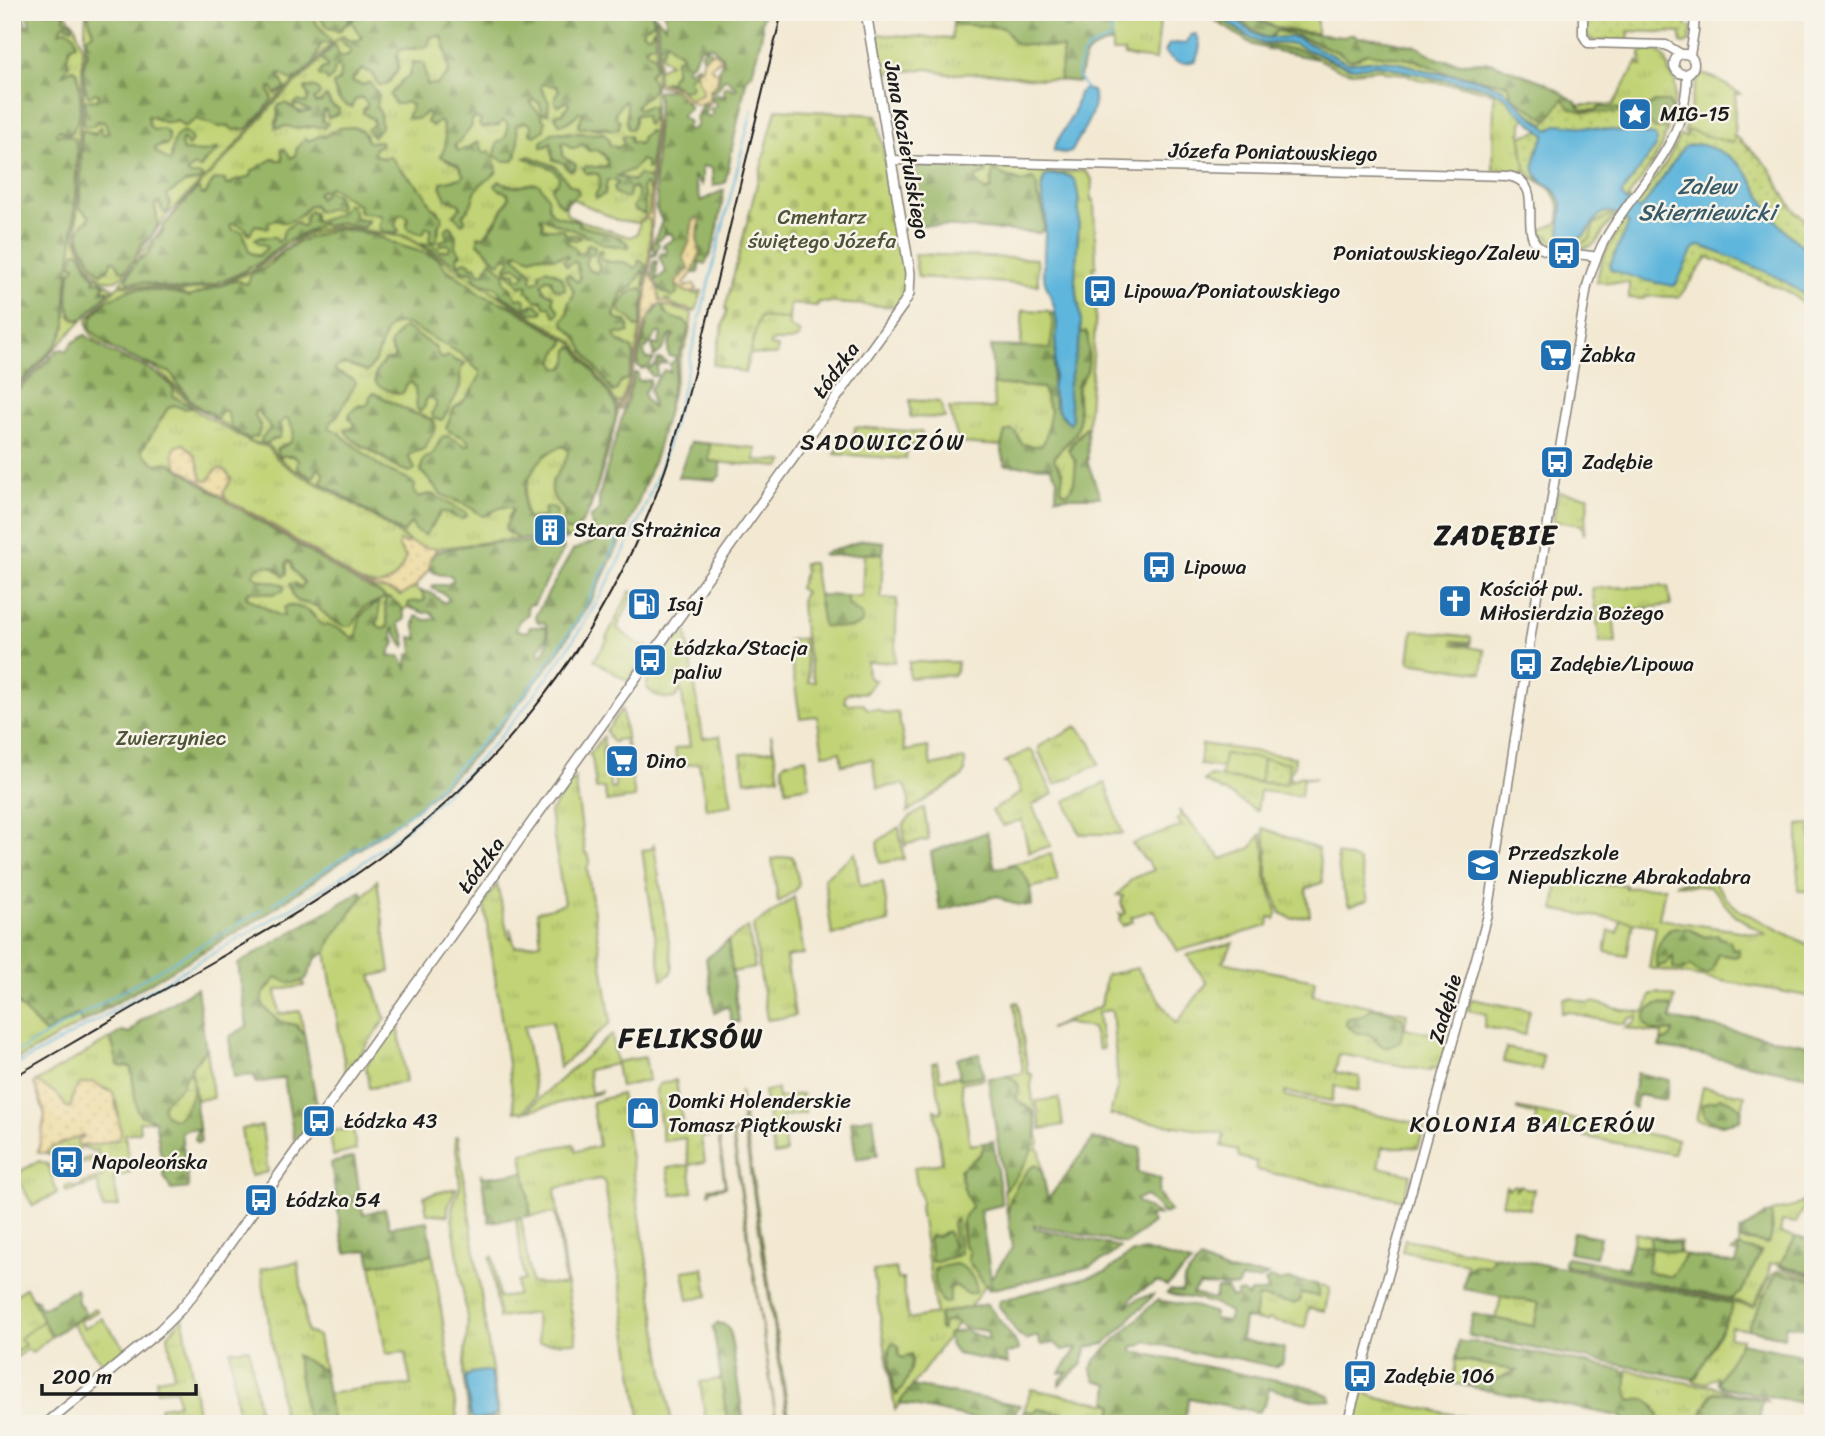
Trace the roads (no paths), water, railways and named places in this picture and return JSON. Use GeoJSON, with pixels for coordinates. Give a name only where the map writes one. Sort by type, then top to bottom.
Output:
{"type":"FeatureCollection","features":[{"type":"Feature","properties":{"kind":"main road","name":"Jana Kozietulskiego"},"geometry":{"type":"LineString","coordinates":[[866,12],[910,273],[909,295]]}},
{"type":"Feature","properties":{"kind":"main road","name":"Łódzka"},"geometry":{"type":"LineString","coordinates":[[46,1424],[164,1326],[195,1292],[909,295]]}},
{"type":"Feature","properties":{"kind":"street"},"geometry":{"type":"LineString","coordinates":[[1583,12],[1583,35],[1588,43],[1658,46],[1682,56],[1693,60],[1692,70],[1685,74],[1675,69],[1674,63],[1682,56],[1694,31],[1695,12]]}},
{"type":"Feature","properties":{"kind":"street","name":"Zadębie"},"geometry":{"type":"LineString","coordinates":[[1347,1424],[1488,915],[1585,298],[1597,257],[1618,220],[1668,146],[1683,109],[1685,74]]}},
{"type":"Feature","properties":{"kind":"street","name":"Józefa Poniatowskiego"},"geometry":{"type":"LineString","coordinates":[[892,160],[1508,176],[1519,179],[1527,188],[1530,196],[1531,232],[1536,244],[1547,251],[1597,257]]}},
{"type":"Feature","properties":{"kind":"water","name":"Zalew Skierniewicki"},"geometry":{"type":"Polygon","coordinates":[[[1216,12],[1228,15],[1259,36],[1297,38],[1348,63],[1383,60],[1486,82],[1503,89],[1549,130],[1558,124],[1654,135],[1656,147],[1622,193],[1623,198],[1639,210],[1683,148],[1699,145],[1724,153],[1743,168],[1781,226],[1813,254],[1813,304],[1791,285],[1776,277],[1702,246],[1692,251],[1676,285],[1673,286],[1611,270],[1610,265],[1629,223],[1616,214],[1606,212],[1595,220],[1580,238],[1562,238],[1561,201],[1556,192],[1538,177],[1534,167],[1545,135],[1503,95],[1485,87],[1385,66],[1348,67],[1294,44],[1262,43],[1227,22],[1216,12]]]}},
{"type":"Feature","properties":{"kind":"water"},"geometry":{"type":"Polygon","coordinates":[[[1196,34],[1200,47],[1196,60],[1179,62],[1165,52],[1169,44],[1185,44],[1191,35],[1196,34]]]}},
{"type":"Feature","properties":{"kind":"water"},"geometry":{"type":"Polygon","coordinates":[[[1084,89],[1093,91],[1094,98],[1088,121],[1072,151],[1054,151],[1073,114],[1079,93],[1084,89]]]}},
{"type":"Feature","properties":{"kind":"water"},"geometry":{"type":"Polygon","coordinates":[[[1044,177],[1071,177],[1075,181],[1078,194],[1075,281],[1081,319],[1080,337],[1068,387],[1072,419],[1070,424],[1058,410],[1052,389],[1057,324],[1043,270],[1046,216],[1041,191],[1044,177]]]}},
{"type":"Feature","properties":{"kind":"water"},"geometry":{"type":"Polygon","coordinates":[[[485,1371],[491,1376],[497,1412],[493,1417],[475,1420],[471,1415],[465,1378],[471,1373],[485,1371]]]}},
{"type":"Feature","properties":{"kind":"waterway"},"geometry":{"type":"LineString","coordinates":[[1086,89],[1077,74],[1083,54],[1096,44],[1111,40],[1112,31],[1107,25],[1100,24],[1099,16],[1093,12]]}},
{"type":"Feature","properties":{"kind":"waterway"},"geometry":{"type":"LineString","coordinates":[[12,1067],[313,895],[377,852],[439,799],[479,760],[551,673],[610,578],[657,476],[669,441],[752,110]]}},
{"type":"Feature","properties":{"kind":"waterway"},"geometry":{"type":"LineString","coordinates":[[609,558],[620,533]]}},
{"type":"Feature","properties":{"kind":"waterway"},"geometry":{"type":"LineString","coordinates":[[271,905],[417,809],[506,717],[535,681],[579,618],[607,563]]}},
{"type":"Feature","properties":{"kind":"waterway"},"geometry":{"type":"LineString","coordinates":[[12,1055],[264,909]]}},
{"type":"Feature","properties":{"kind":"railway"},"geometry":{"type":"LineString","coordinates":[[12,1078],[288,918],[378,858],[439,810],[475,775],[510,738],[542,698],[571,657],[623,570],[667,465],[693,375],[782,12]]}},
{"type":"Feature","properties":{"kind":"place","name":"MIG-15"},"geometry":{"type":"Point","coordinates":[1635,114]}},
{"type":"Feature","properties":{"kind":"place","name":"Poniatowskiego/Zalew"},"geometry":{"type":"Point","coordinates":[1564,253]}},
{"type":"Feature","properties":{"kind":"place","name":"Lipowa/Poniatowskiego"},"geometry":{"type":"Point","coordinates":[1100,291]}},
{"type":"Feature","properties":{"kind":"place","name":"Żabka"},"geometry":{"type":"Point","coordinates":[1556,355]}},
{"type":"Feature","properties":{"kind":"place","name":"Zadębie"},"geometry":{"type":"Point","coordinates":[1557,462]}},
{"type":"Feature","properties":{"kind":"place","name":"Stara Strażnica"},"geometry":{"type":"Point","coordinates":[550,530]}},
{"type":"Feature","properties":{"kind":"place","name":"Lipowa"},"geometry":{"type":"Point","coordinates":[1159,567]}},
{"type":"Feature","properties":{"kind":"place","name":"Kościół pw. Miłosierdzia Bożego"},"geometry":{"type":"Point","coordinates":[1455,601]}},
{"type":"Feature","properties":{"kind":"place","name":"Isaj"},"geometry":{"type":"Point","coordinates":[644,604]}},
{"type":"Feature","properties":{"kind":"place","name":"Łódzka/Stacja paliw"},"geometry":{"type":"Point","coordinates":[650,660]}},
{"type":"Feature","properties":{"kind":"place","name":"Zadębie/Lipowa"},"geometry":{"type":"Point","coordinates":[1526,664]}},
{"type":"Feature","properties":{"kind":"place","name":"Dino"},"geometry":{"type":"Point","coordinates":[622,761]}},
{"type":"Feature","properties":{"kind":"place","name":"Przedszkole Niepubliczne Abrakadabra"},"geometry":{"type":"Point","coordinates":[1483,865]}},
{"type":"Feature","properties":{"kind":"place","name":"Domki Holenderskie Tomasz Piątkowski"},"geometry":{"type":"Point","coordinates":[643,1113]}},
{"type":"Feature","properties":{"kind":"place","name":"Łódzka 43"},"geometry":{"type":"Point","coordinates":[319,1121]}},
{"type":"Feature","properties":{"kind":"place","name":"Napoleońska"},"geometry":{"type":"Point","coordinates":[67,1162]}},
{"type":"Feature","properties":{"kind":"place","name":"Łódzka 54"},"geometry":{"type":"Point","coordinates":[261,1200]}},
{"type":"Feature","properties":{"kind":"place","name":"Zadębie 106"},"geometry":{"type":"Point","coordinates":[1360,1376]}},
{"type":"Feature","properties":{"kind":"district","name":"SADOWICZÓW"},"geometry":{"type":"Point","coordinates":[883,442]}},
{"type":"Feature","properties":{"kind":"district","name":"ZADĘBIE"},"geometry":{"type":"Point","coordinates":[1496,534]}},
{"type":"Feature","properties":{"kind":"district","name":"FELIKSÓW"},"geometry":{"type":"Point","coordinates":[691,1037]}},
{"type":"Feature","properties":{"kind":"district","name":"KOLONIA BALCERÓW"},"geometry":{"type":"Point","coordinates":[1533,1124]}},
{"type":"Feature","properties":{"kind":"park label","name":"Cmentarz świętego Józefa"},"geometry":{"type":"Point","coordinates":[822,229]}},
{"type":"Feature","properties":{"kind":"park label","name":"Zwierzyniec"},"geometry":{"type":"Point","coordinates":[171,738]}}]}
